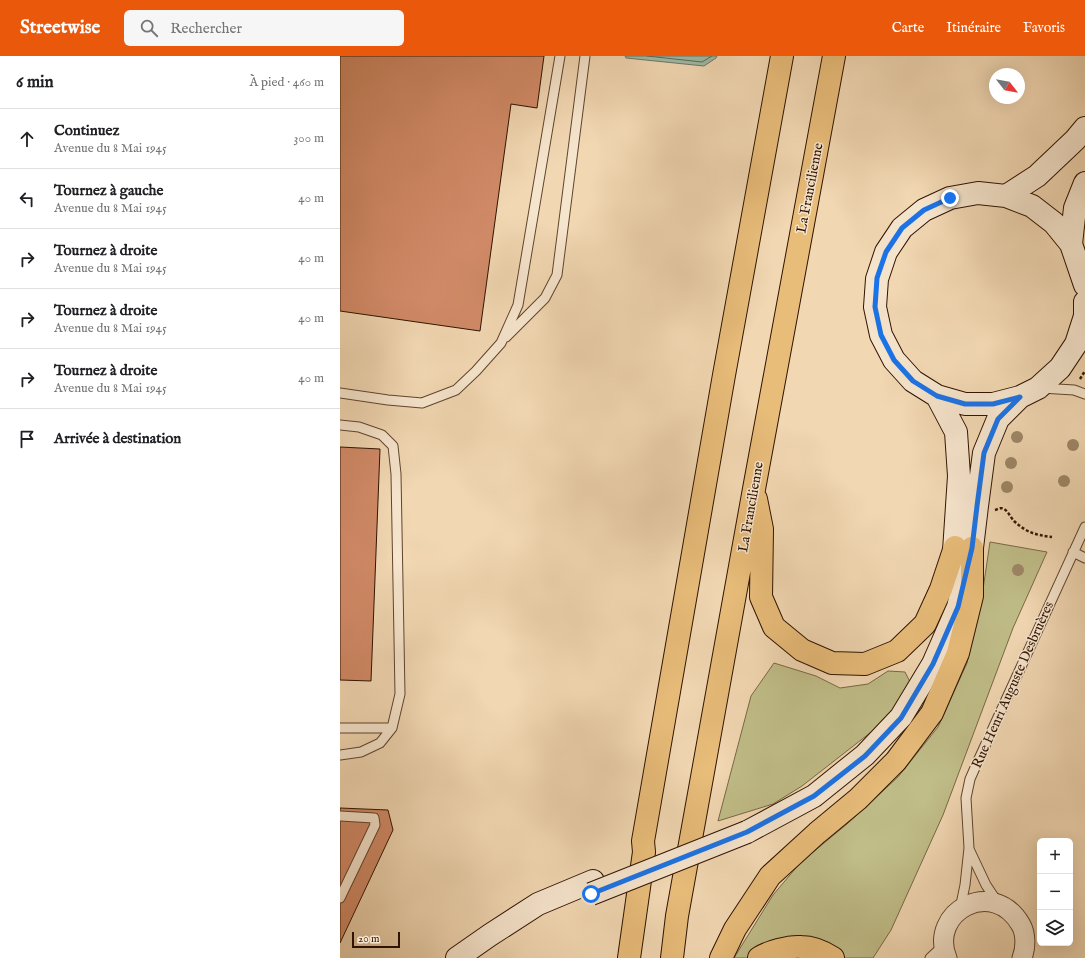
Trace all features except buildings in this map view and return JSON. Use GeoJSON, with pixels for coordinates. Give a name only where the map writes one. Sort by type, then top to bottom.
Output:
{"type":"FeatureCollection","features":[{"type":"Feature","properties":{"kind":"highway"},"geometry":{"type":"LineString","coordinates":[[629,958],[644,852],[644,841],[722,383],[782,56]]}},
{"type":"Feature","properties":{"kind":"highway","name":"La Francilienne"},"geometry":{"type":"LineString","coordinates":[[672,958],[677,916],[834,56]]}},
{"type":"Feature","properties":{"kind":"highway"},"geometry":{"type":"LineString","coordinates":[[754,489],[762,529],[761,597],[774,627],[802,650],[832,663],[865,664],[897,651],[925,624],[941,589],[964,547]]}},
{"type":"Feature","properties":{"kind":"highway"},"geometry":{"type":"LineString","coordinates":[[721,958],[735,929],[770,876],[817,833],[858,799],[896,761],[932,713],[958,653],[972,596],[964,547]]}},
{"type":"Feature","properties":{"kind":"highway"},"geometry":{"type":"LineString","coordinates":[[614,958],[632,852],[644,841]]}},
{"type":"Feature","properties":{"kind":"highway"},"geometry":{"type":"LineString","coordinates":[[759,958],[782,949],[801,946],[827,954],[833,958]]}},
{"type":"Feature","properties":{"kind":"main road"},"geometry":{"type":"LineString","coordinates":[[1006,196],[1037,176],[1082,130]]}},
{"type":"Feature","properties":{"kind":"main road"},"geometry":{"type":"LineString","coordinates":[[1071,244],[1075,208],[1085,183]]}},
{"type":"Feature","properties":{"kind":"main road"},"geometry":{"type":"LineString","coordinates":[[1029,392],[993,404],[965,404],[937,396],[913,381],[894,360],[881,335],[875,307],[877,278],[886,252],[902,228],[924,210],[950,198],[971,194],[978,193],[1006,196],[1032,206],[1054,223],[1071,244],[1085,285]]}},
{"type":"Feature","properties":{"kind":"main road"},"geometry":{"type":"LineString","coordinates":[[964,547],[977,506],[984,453],[998,419],[1060,368],[1076,344],[1085,316],[1085,302]]}},
{"type":"Feature","properties":{"kind":"main road"},"geometry":{"type":"LineString","coordinates":[[458,958],[490,934],[538,904],[592,888],[748,826],[814,796],[865,756],[901,718],[933,664],[958,607],[964,547],[956,432],[937,396]]}},
{"type":"Feature","properties":{"kind":"main road"},"geometry":{"type":"LineString","coordinates":[[472,958],[491,944],[533,918],[592,888]]}},
{"type":"Feature","properties":{"kind":"street","name":"Rue Henri Auguste Desbruères"},"geometry":{"type":"LineString","coordinates":[[945,951],[943,939],[947,926],[955,914],[966,906],[979,902],[993,902],[1006,907],[1016,916],[1023,929],[1025,942],[1022,958]]}},
{"type":"Feature","properties":{"kind":"lane"},"geometry":{"type":"LineString","coordinates":[[501,342],[518,305],[560,56]]}},
{"type":"Feature","properties":{"kind":"lane"},"geometry":{"type":"LineString","coordinates":[[340,393],[422,403],[456,390],[476,371],[501,342],[544,298],[558,274],[585,56]]}},
{"type":"Feature","properties":{"kind":"lane"},"geometry":{"type":"LineString","coordinates":[[1029,392],[1074,390],[1085,394]]}},
{"type":"Feature","properties":{"kind":"lane"},"geometry":{"type":"LineString","coordinates":[[340,425],[359,427],[382,435],[393,446],[396,474],[400,694],[392,728],[380,743],[361,752],[340,755]]}},
{"type":"Feature","properties":{"kind":"lane","name":"Rue Henri Auguste Desbruères"},"geometry":{"type":"LineString","coordinates":[[960,910],[965,885],[968,848],[966,798],[970,779],[1085,527]]}},
{"type":"Feature","properties":{"kind":"lane"},"geometry":{"type":"LineString","coordinates":[[1073,552],[1085,558]]}},
{"type":"Feature","properties":{"kind":"lane"},"geometry":{"type":"LineString","coordinates":[[340,728],[392,728]]}},
{"type":"Feature","properties":{"kind":"lane"},"geometry":{"type":"LineString","coordinates":[[340,816],[374,818],[376,825],[340,898]]}},
{"type":"Feature","properties":{"kind":"lane","name":"Rue Henri Auguste Desbruères"},"geometry":{"type":"LineString","coordinates":[[968,848],[986,885],[998,904]]}},
{"type":"Feature","properties":{"kind":"lane","name":"Rue Henri Auguste Desbruères"},"geometry":{"type":"LineString","coordinates":[[930,958],[945,951]]}},
{"type":"Feature","properties":{"kind":"path"},"geometry":{"type":"LineString","coordinates":[[992,512],[1000,508],[1004,509],[1014,521],[1023,528],[1035,534],[1052,537]]}},
{"type":"Feature","properties":{"kind":"shaded area"},"geometry":{"type":"Polygon","coordinates":[[[990,542],[1047,552],[1013,628],[943,815],[891,930],[873,958],[734,958],[773,895],[801,862],[847,824],[898,777],[938,727],[967,663],[982,596],[990,542]]]}},
{"type":"Feature","properties":{"kind":"shaded area"},"geometry":{"type":"Polygon","coordinates":[[[774,663],[816,676],[840,688],[868,684],[888,671],[905,672],[912,686],[893,715],[802,786],[773,804],[718,821],[751,696],[774,663]]]}},
{"type":"Feature","properties":{"kind":"water"},"geometry":{"type":"Polygon","coordinates":[[[625,56],[717,56],[704,66],[626,58],[625,56]]]}},
{"type":"Feature","properties":{"kind":"route"},"geometry":{"type":"LineString","coordinates":[[591,894],[747,832],[814,796],[865,756],[901,718],[933,664],[958,607],[972,548],[984,453],[998,419],[1020,397],[993,404],[965,404],[937,396],[913,381],[894,360],[881,335],[875,307],[877,278],[886,252],[902,228],[924,210],[950,198]]}}]}
